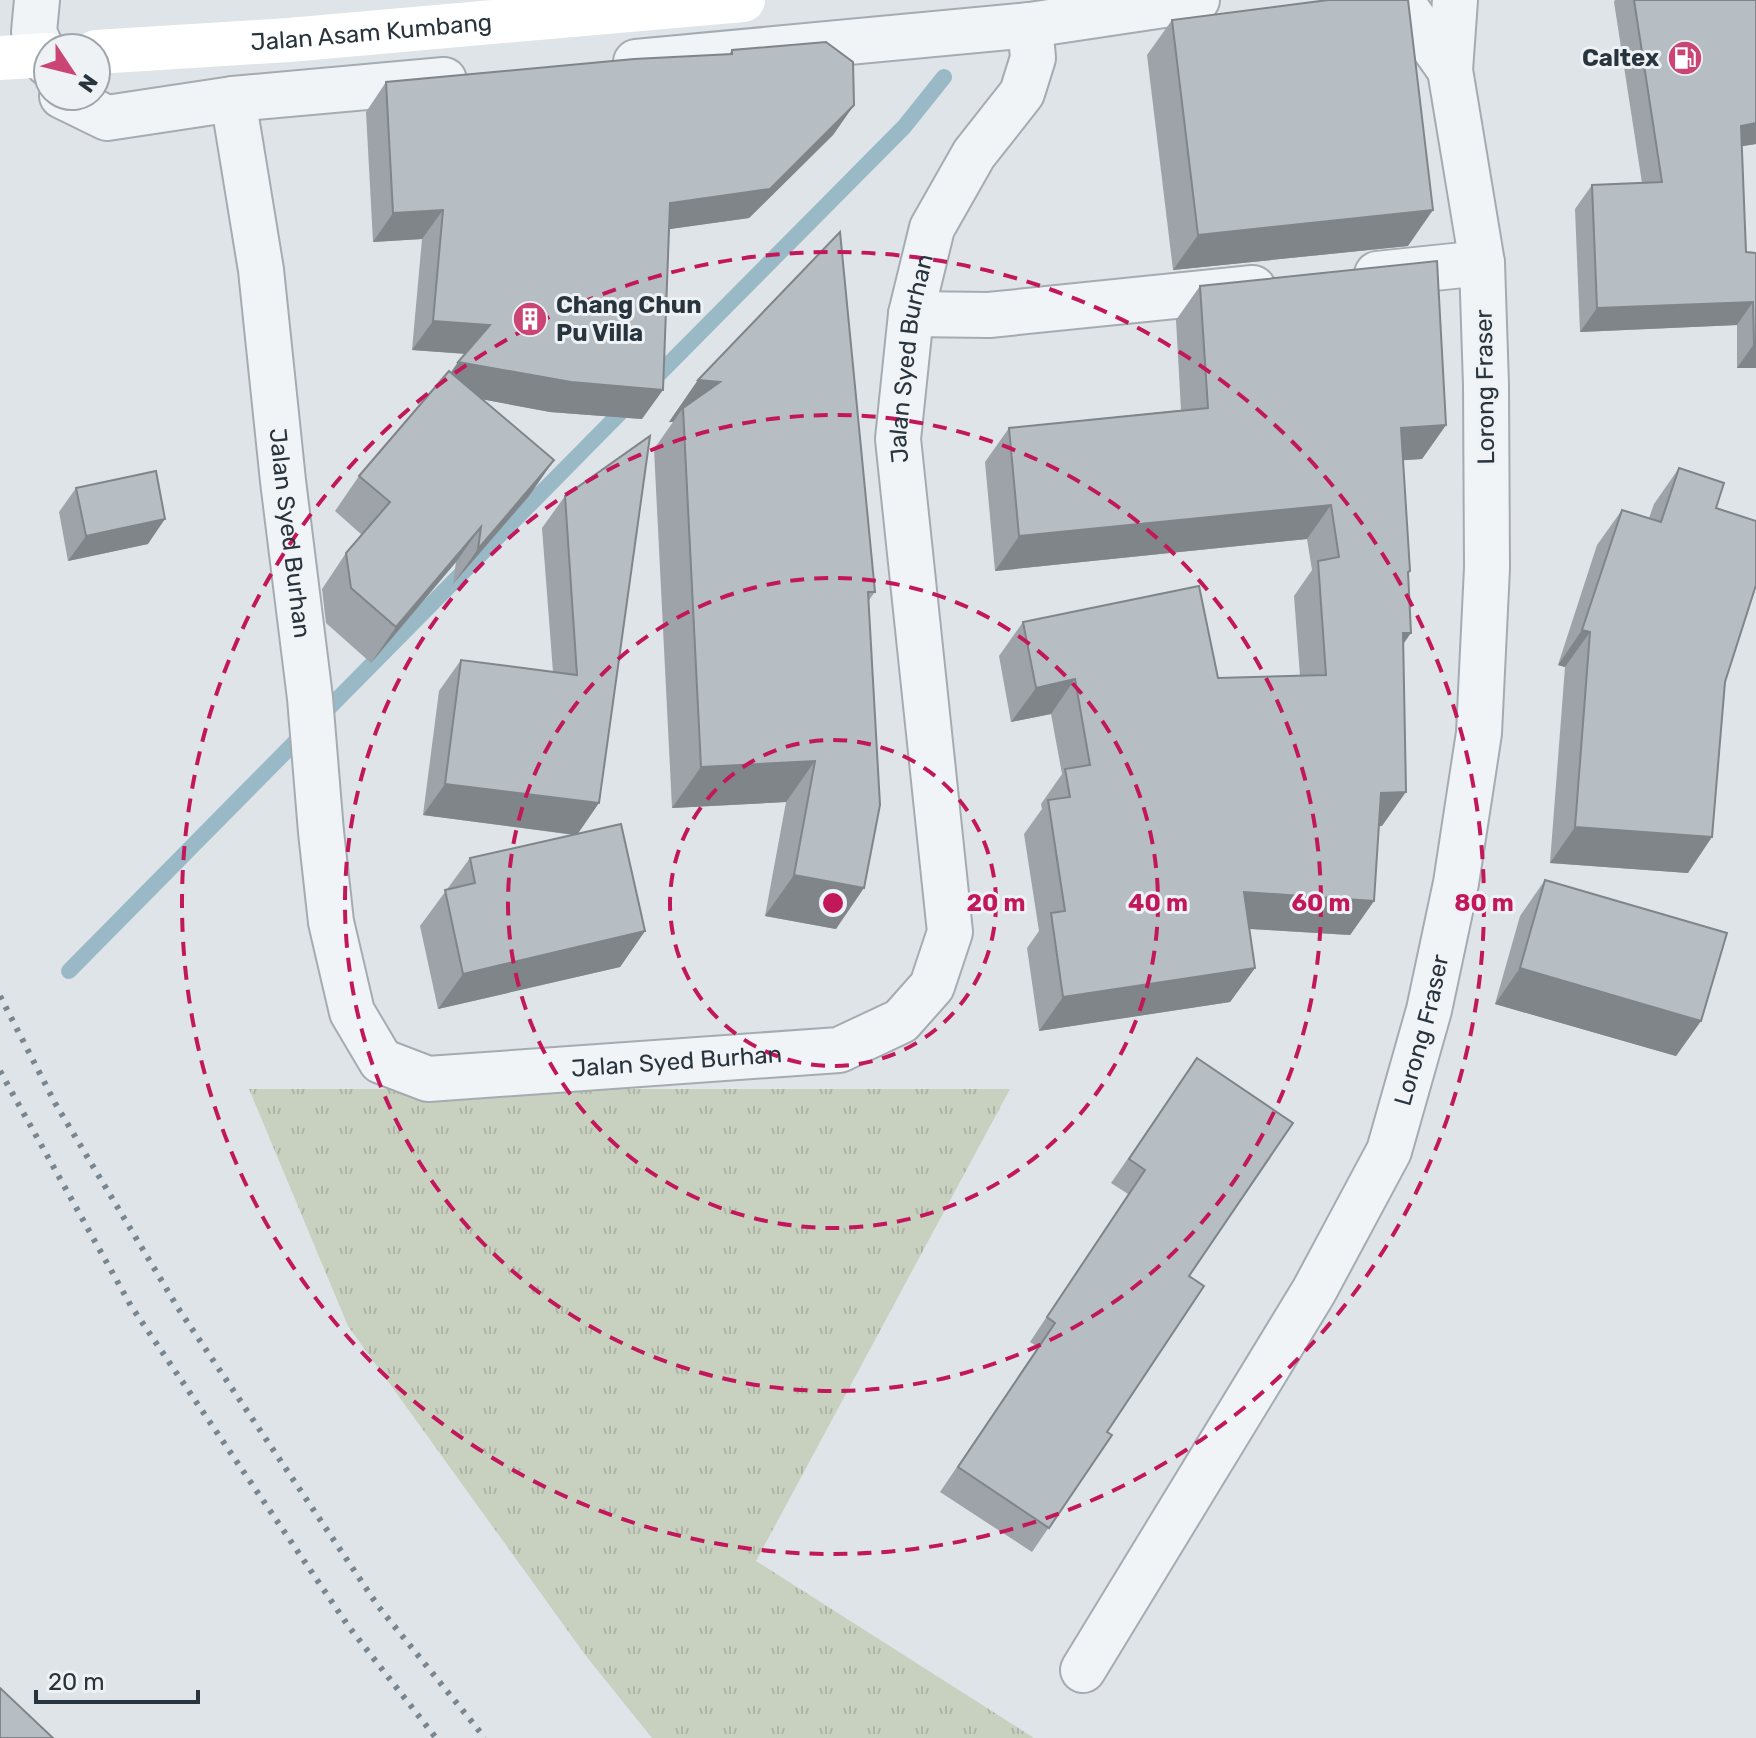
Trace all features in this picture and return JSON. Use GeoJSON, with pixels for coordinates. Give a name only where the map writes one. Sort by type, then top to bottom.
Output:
{"type":"FeatureCollection","features":[{"type":"Feature","properties":{"kind":"main road","name":"Jalan Asam Kumbang"},"geometry":{"type":"LineString","coordinates":[[112,51],[289,40],[743,0]]}},
{"type":"Feature","properties":{"kind":"main road"},"geometry":{"type":"LineString","coordinates":[[0,58],[32,56]]}},
{"type":"Feature","properties":{"kind":"street"},"geometry":{"type":"LineString","coordinates":[[34,32],[37,0]]}},
{"type":"Feature","properties":{"kind":"street"},"geometry":{"type":"LineString","coordinates":[[600,65],[1030,25],[1197,0]]}},
{"type":"Feature","properties":{"kind":"street","name":"Lorong Fraser"},"geometry":{"type":"LineString","coordinates":[[1400,0],[1450,70]]}},
{"type":"Feature","properties":{"kind":"street","name":"Lorong Fraser"},"geometry":{"type":"LineString","coordinates":[[1083,1670],[1314,1291],[1389,1151],[1429,1010],[1456,883],[1479,733],[1487,568],[1482,263],[1450,70],[1455,0]]}},
{"type":"Feature","properties":{"kind":"street","name":"Jalan Syed Burhan"},"geometry":{"type":"LineString","coordinates":[[233,99],[261,270],[310,698],[331,922],[352,1012],[381,1061],[428,1079],[839,1050],[901,1021],[932,986],[950,932],[898,439],[911,314],[932,228],[974,154],[1022,93],[1033,58],[1030,25]]}},
{"type":"Feature","properties":{"kind":"street"},"geometry":{"type":"LineString","coordinates":[[95,112],[107,118],[233,99],[488,75]]}},
{"type":"Feature","properties":{"kind":"street"},"geometry":{"type":"LineString","coordinates":[[1343,278],[1482,263]]}},
{"type":"Feature","properties":{"kind":"street"},"geometry":{"type":"LineString","coordinates":[[911,314],[989,315],[1297,283]]}},
{"type":"Feature","properties":{"kind":"green space"},"geometry":{"type":"Polygon","coordinates":[[[249,1089],[1010,1089],[756,1561],[1034,1738],[652,1738],[586,1656],[348,1326],[249,1089]]]}},
{"type":"Feature","properties":{"kind":"building"},"geometry":{"type":"Polygon","coordinates":[[[1328,0],[1408,0],[1433,210],[1198,235],[1172,20],[1328,0]]]}},
{"type":"Feature","properties":{"kind":"building"},"geometry":{"type":"Polygon","coordinates":[[[1634,0],[1756,0],[1756,123],[1741,126],[1746,252],[1756,253],[1756,344],[1753,302],[1597,308],[1592,185],[1662,182],[1634,0]]]}},
{"type":"Feature","properties":{"kind":"building"},"geometry":{"type":"Polygon","coordinates":[[[826,42],[853,62],[854,105],[770,189],[670,203],[663,390],[571,382],[458,362],[490,325],[433,321],[443,210],[393,213],[386,82],[634,59],[732,54],[732,50],[826,42]]]}},
{"type":"Feature","properties":{"kind":"building"},"geometry":{"type":"Polygon","coordinates":[[[840,232],[875,592],[868,592],[880,805],[864,888],[794,875],[815,761],[701,767],[683,408],[720,382],[698,380],[840,232]]]}},
{"type":"Feature","properties":{"kind":"building"},"geometry":{"type":"Polygon","coordinates":[[[1437,261],[1446,425],[1401,428],[1411,633],[1403,633],[1406,792],[1381,793],[1374,901],[1244,892],[1255,968],[1063,997],[1051,913],[1065,911],[1048,800],[1070,797],[1065,769],[1090,765],[1075,679],[1036,688],[1023,622],[1199,586],[1218,678],[1326,675],[1318,561],[1339,557],[1331,505],[1019,536],[1009,428],[1208,408],[1200,286],[1437,261]]]}},
{"type":"Feature","properties":{"kind":"building"},"geometry":{"type":"Polygon","coordinates":[[[449,371],[554,460],[478,549],[481,527],[396,627],[351,588],[346,553],[390,502],[359,476],[449,371]]]}},
{"type":"Feature","properties":{"kind":"building"},"geometry":{"type":"Polygon","coordinates":[[[650,436],[599,803],[445,784],[461,660],[577,675],[565,496],[650,436]]]}},
{"type":"Feature","properties":{"kind":"building"},"geometry":{"type":"Polygon","coordinates":[[[1679,468],[1724,483],[1716,508],[1756,521],[1756,585],[1725,682],[1712,837],[1575,827],[1590,632],[1582,630],[1622,510],[1661,522],[1679,468]]]}},
{"type":"Feature","properties":{"kind":"building"},"geometry":{"type":"Polygon","coordinates":[[[156,471],[165,519],[86,536],[76,488],[156,471]]]}},
{"type":"Feature","properties":{"kind":"building"},"geometry":{"type":"Polygon","coordinates":[[[621,824],[645,931],[463,974],[445,890],[475,883],[470,858],[621,824]]]}},
{"type":"Feature","properties":{"kind":"building"},"geometry":{"type":"Polygon","coordinates":[[[1545,880],[1727,933],[1701,1021],[1520,968],[1545,880]]]}},
{"type":"Feature","properties":{"kind":"building"},"geometry":{"type":"Polygon","coordinates":[[[1197,1058],[1293,1123],[1189,1276],[1204,1286],[1107,1432],[1112,1435],[1049,1528],[958,1467],[1055,1323],[1047,1317],[1145,1170],[1129,1159],[1197,1058]]]}},
{"type":"Feature","properties":{"kind":"building"},"geometry":{"type":"Polygon","coordinates":[[[0,1688],[53,1738],[0,1738],[0,1688]]]}},
{"type":"Feature","properties":{"kind":"waterway"},"geometry":{"type":"LineString","coordinates":[[649,384],[904,127],[944,77]]}},
{"type":"Feature","properties":{"kind":"waterway"},"geometry":{"type":"LineString","coordinates":[[69,971],[630,403]]}},
{"type":"Feature","properties":{"kind":"railway"},"geometry":{"type":"LineString","coordinates":[[0,996],[55,1103],[178,1308],[378,1606],[485,1738]]}},
{"type":"Feature","properties":{"kind":"railway"},"geometry":{"type":"LineString","coordinates":[[0,1071],[131,1306],[349,1627],[436,1738]]}},
{"type":"Feature","properties":{"kind":"place","name":"Caltex"},"geometry":{"type":"Point","coordinates":[1685,58]}},
{"type":"Feature","properties":{"kind":"place","name":"Chang Chun Pu Villa"},"geometry":{"type":"Point","coordinates":[530,319]}}]}
